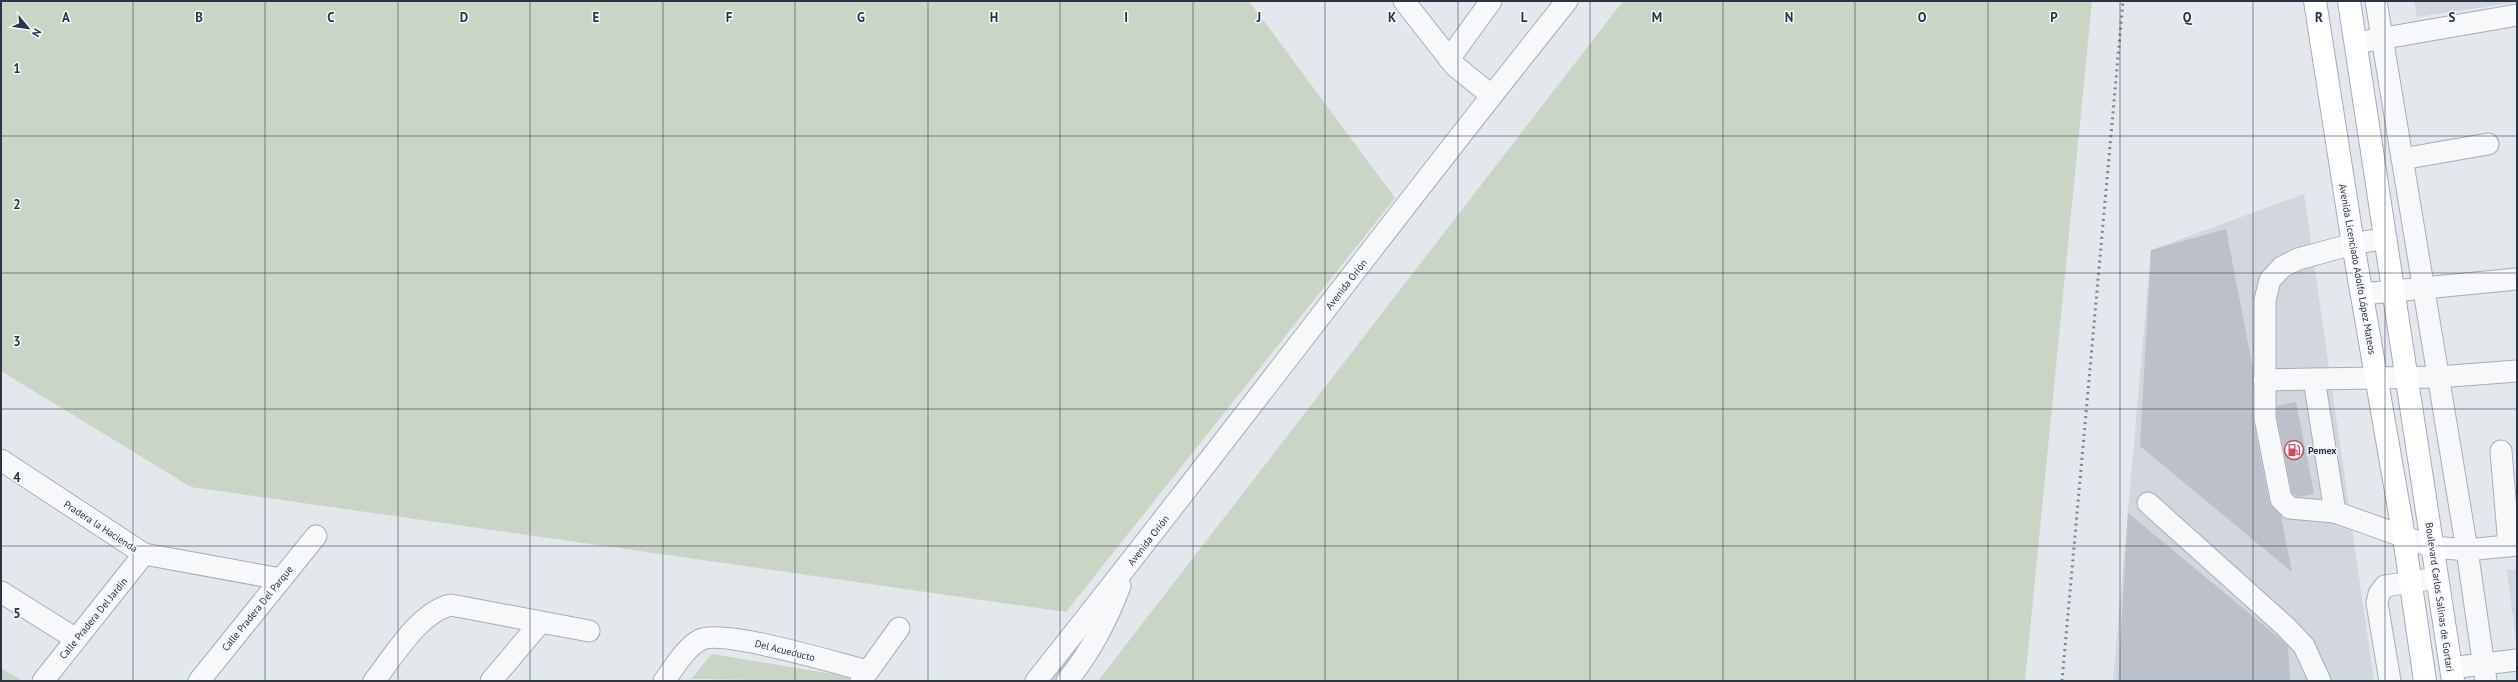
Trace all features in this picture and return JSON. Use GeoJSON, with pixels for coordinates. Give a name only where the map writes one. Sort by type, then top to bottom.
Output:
{"type":"FeatureCollection","features":[{"type":"Feature","properties":{"kind":"main road","name":"Avenida Licenciado Adolfo López Mateos"},"geometry":{"type":"LineString","coordinates":[[2315,1],[2353,244],[2404,537]]}},
{"type":"Feature","properties":{"kind":"main road"},"geometry":{"type":"LineString","coordinates":[[2349,1],[2407,378]]}},
{"type":"Feature","properties":{"kind":"main road","name":"Boulevard Carlos Salinas de Gortari"},"geometry":{"type":"LineString","coordinates":[[2407,378],[2452,675]]}},
{"type":"Feature","properties":{"kind":"main road"},"geometry":{"type":"LineString","coordinates":[[2404,537],[2425,681]]}},
{"type":"Feature","properties":{"kind":"street"},"geometry":{"type":"LineString","coordinates":[[1404,1],[1459,70],[1491,95]]}},
{"type":"Feature","properties":{"kind":"street"},"geometry":{"type":"LineString","coordinates":[[1449,59],[1492,1]]}},
{"type":"Feature","properties":{"kind":"street","name":"Avenida Orión"},"geometry":{"type":"LineString","coordinates":[[1036,681],[1126,568],[1491,95],[1567,1]]}},
{"type":"Feature","properties":{"kind":"street"},"geometry":{"type":"LineString","coordinates":[[2376,1],[2467,550],[2485,672]]}},
{"type":"Feature","properties":{"kind":"street"},"geometry":{"type":"LineString","coordinates":[[2356,43],[2382,37],[2517,15]]}},
{"type":"Feature","properties":{"kind":"street"},"geometry":{"type":"LineString","coordinates":[[2402,159],[2488,144]]}},
{"type":"Feature","properties":{"kind":"street"},"geometry":{"type":"LineString","coordinates":[[2386,238],[2353,244],[2298,259],[2282,267],[2270,280],[2265,300],[2264,380],[2266,418],[2281,499],[2290,508],[2335,512],[2433,547],[2467,550],[2513,546],[2502,451]]}},
{"type":"Feature","properties":{"kind":"street"},"geometry":{"type":"LineString","coordinates":[[2362,294],[2517,279]]}},
{"type":"Feature","properties":{"kind":"street"},"geometry":{"type":"LineString","coordinates":[[2264,380],[2438,377],[2517,371]]}},
{"type":"Feature","properties":{"kind":"street"},"geometry":{"type":"LineString","coordinates":[[2314,379],[2335,512]]}},
{"type":"Feature","properties":{"kind":"street","name":"Pradera la Hacienda"},"geometry":{"type":"LineString","coordinates":[[1,460],[144,554],[281,579]]}},
{"type":"Feature","properties":{"kind":"street"},"geometry":{"type":"LineString","coordinates":[[2148,503],[2286,627],[2304,646],[2320,681]]}},
{"type":"Feature","properties":{"kind":"street","name":"Calle Pradera Del Parque"},"geometry":{"type":"LineString","coordinates":[[199,681],[316,536]]}},
{"type":"Feature","properties":{"kind":"street","name":"Calle Pradera Del Jardín"},"geometry":{"type":"LineString","coordinates":[[43,681],[144,554]]}},
{"type":"Feature","properties":{"kind":"street","name":"Avenida Orión"},"geometry":{"type":"LineString","coordinates":[[1067,681],[1089,653],[1106,621],[1126,568]]}},
{"type":"Feature","properties":{"kind":"street"},"geometry":{"type":"LineString","coordinates":[[2390,681],[2377,603],[2379,594],[2385,586],[2437,578]]}},
{"type":"Feature","properties":{"kind":"street"},"geometry":{"type":"LineString","coordinates":[[1,592],[76,639]]}},
{"type":"Feature","properties":{"kind":"street"},"geometry":{"type":"LineString","coordinates":[[374,681],[425,618],[445,606],[451,605],[540,623],[589,631]]}},
{"type":"Feature","properties":{"kind":"street"},"geometry":{"type":"LineString","coordinates":[[491,681],[540,623]]}},
{"type":"Feature","properties":{"kind":"street"},"geometry":{"type":"LineString","coordinates":[[864,676],[899,628]]}},
{"type":"Feature","properties":{"kind":"street","name":"Del Acueducto"},"geometry":{"type":"LineString","coordinates":[[668,680],[688,651],[701,639],[709,637],[737,638],[864,676]]}},
{"type":"Feature","properties":{"kind":"street"},"geometry":{"type":"LineString","coordinates":[[2452,675],[2485,672],[2517,660]]}},
{"type":"Feature","properties":{"kind":"shaded area"},"geometry":{"type":"Polygon","coordinates":[[[2414,1],[2517,1],[2517,2],[2417,17],[2414,1]]]}},
{"type":"Feature","properties":{"kind":"shaded area"},"geometry":{"type":"Polygon","coordinates":[[[2304,194],[2374,681],[2113,681],[2151,250],[2304,194]]]}},
{"type":"Feature","properties":{"kind":"shaded area"},"geometry":{"type":"Polygon","coordinates":[[[2517,569],[2517,650],[2507,570],[2517,569]]]}},
{"type":"Feature","properties":{"kind":"green space"},"geometry":{"type":"Polygon","coordinates":[[[1,1],[1249,1],[1395,198],[1066,612],[191,487],[1,371],[1,1]]]}},
{"type":"Feature","properties":{"kind":"green space"},"geometry":{"type":"Polygon","coordinates":[[[1623,1],[2092,1],[2025,681],[1098,681],[1623,1]]]}},
{"type":"Feature","properties":{"kind":"green space"},"geometry":{"type":"Polygon","coordinates":[[[1082,632],[1085,642],[1056,681],[1042,681],[1082,632]]]}},
{"type":"Feature","properties":{"kind":"green space"},"geometry":{"type":"Polygon","coordinates":[[[712,654],[850,677],[848,681],[691,679],[712,654]]]}},
{"type":"Feature","properties":{"kind":"green space"},"geometry":{"type":"Polygon","coordinates":[[[1,668],[23,681],[1,681],[1,668]]]}},
{"type":"Feature","properties":{"kind":"building"},"geometry":{"type":"Polygon","coordinates":[[[2226,229],[2253,369],[2253,420],[2269,501],[2281,516],[2292,572],[2140,446],[2151,250],[2226,229]]]}},
{"type":"Feature","properties":{"kind":"building","name":"Pemex"},"geometry":{"type":"Polygon","coordinates":[[[2296,402],[2314,494],[2298,497],[2292,493],[2277,417],[2277,406],[2296,402]]]}},
{"type":"Feature","properties":{"kind":"building"},"geometry":{"type":"Polygon","coordinates":[[[2128,513],[2284,642],[2288,647],[2290,681],[2118,681],[2128,513]]]}},
{"type":"Feature","properties":{"kind":"railway"},"geometry":{"type":"LineString","coordinates":[[2062,681],[2123,1]]}},
{"type":"Feature","properties":{"kind":"place","name":"Pemex"},"geometry":{"type":"Point","coordinates":[2294,450]}}]}
